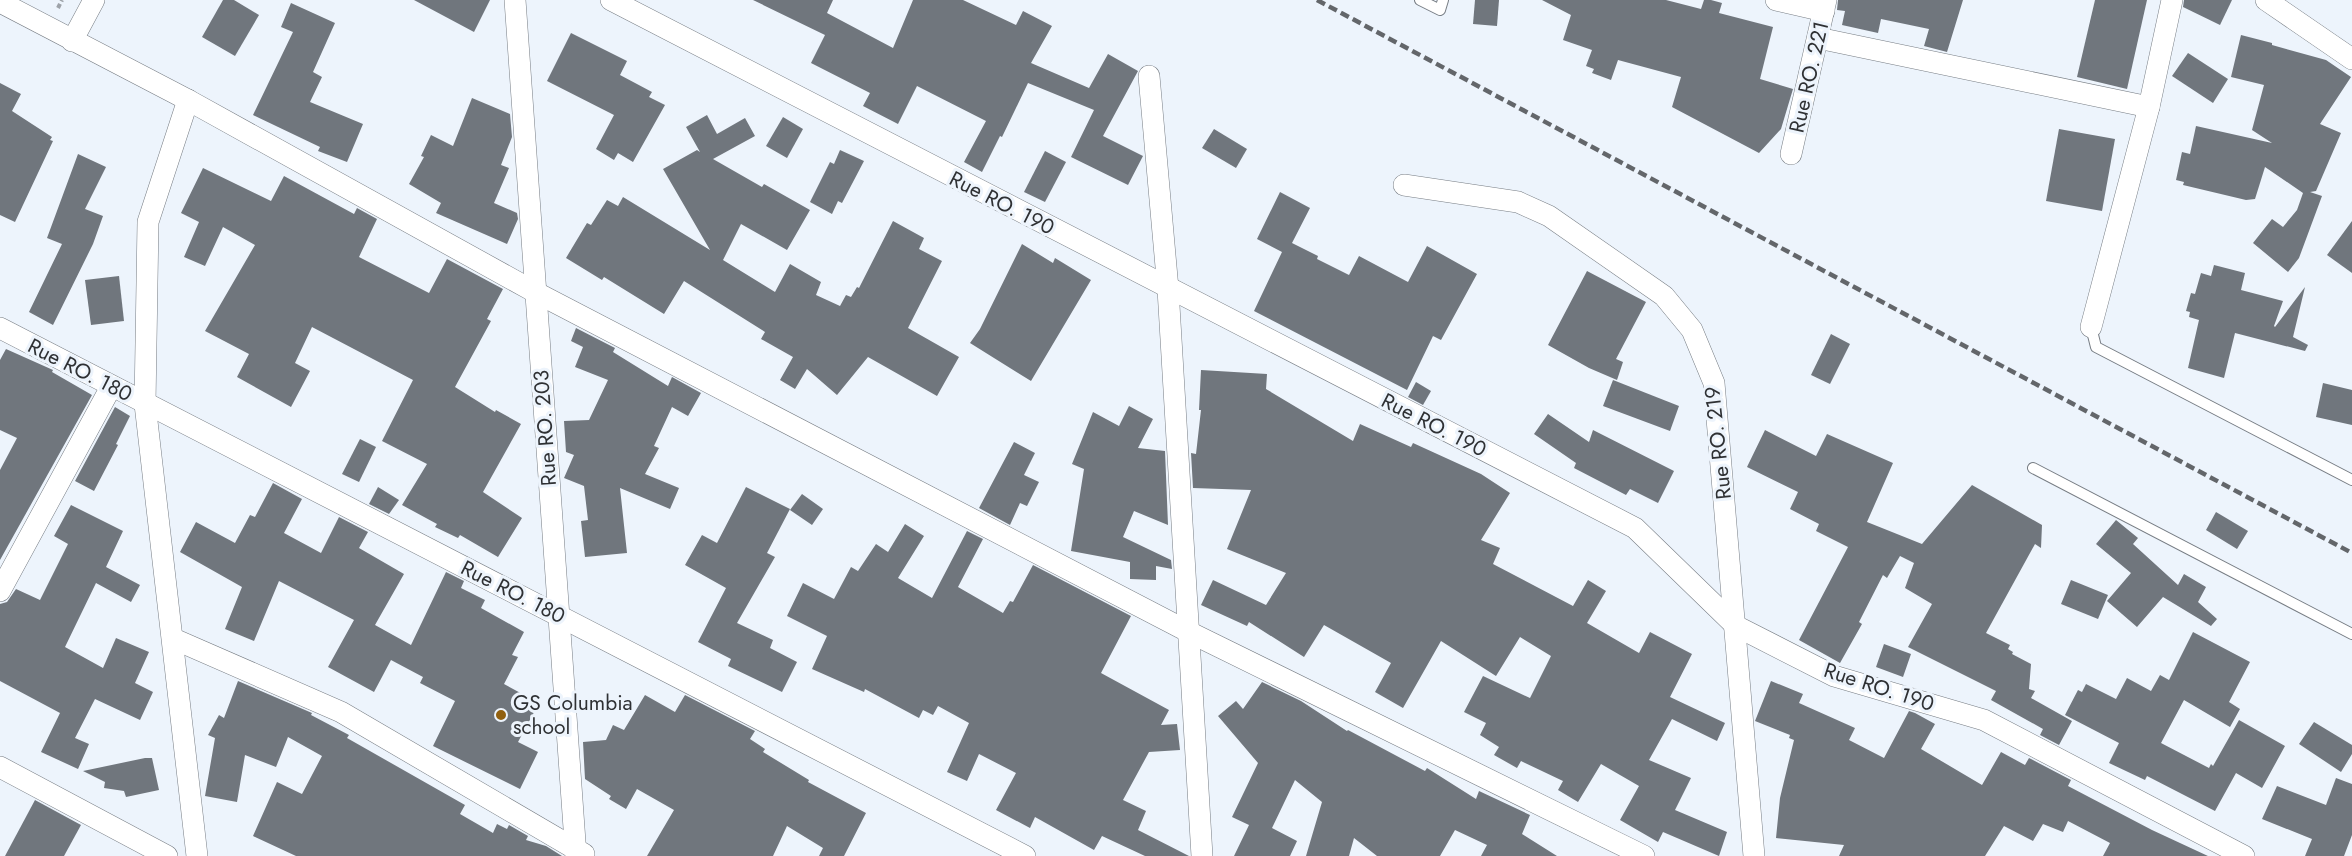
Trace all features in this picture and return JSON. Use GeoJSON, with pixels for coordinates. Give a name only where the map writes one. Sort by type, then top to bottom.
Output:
{"type":"FeatureCollection","features":[{"type":"Feature","properties":{"kind":"street"},"geometry":{"type":"LineString","coordinates":[[72,40],[94,0]]}},
{"type":"Feature","properties":{"kind":"street","name":"Rue RO. 203"},"geometry":{"type":"LineString","coordinates":[[514,0],[559,616],[580,854]]}},
{"type":"Feature","properties":{"kind":"street","name":"Rue RO. 190"},"geometry":{"type":"LineString","coordinates":[[611,0],[1635,528],[1736,626],[1834,676],[1984,720],[2244,856]]}},
{"type":"Feature","properties":{"kind":"street"},"geometry":{"type":"LineString","coordinates":[[1776,0],[1825,6]]}},
{"type":"Feature","properties":{"kind":"street"},"geometry":{"type":"LineString","coordinates":[[2091,327],[2149,107],[2172,0]]}},
{"type":"Feature","properties":{"kind":"street"},"geometry":{"type":"LineString","coordinates":[[2266,0],[2352,59]]}},
{"type":"Feature","properties":{"kind":"street"},"geometry":{"type":"LineString","coordinates":[[0,2],[188,100],[535,292],[1189,632],[1644,856]]}},
{"type":"Feature","properties":{"kind":"street","name":"Rue RO. 221"},"geometry":{"type":"LineString","coordinates":[[1791,154],[1825,6]]}},
{"type":"Feature","properties":{"kind":"street"},"geometry":{"type":"LineString","coordinates":[[1818,38],[2149,107]]}},
{"type":"Feature","properties":{"kind":"street"},"geometry":{"type":"LineString","coordinates":[[1149,76],[1168,289],[1202,856]]}},
{"type":"Feature","properties":{"kind":"street"},"geometry":{"type":"LineString","coordinates":[[188,100],[148,222],[146,404],[197,856]]}},
{"type":"Feature","properties":{"kind":"street","name":"Rue RO. 219"},"geometry":{"type":"LineString","coordinates":[[1404,185],[1518,202],[1549,216],[1664,296],[1692,330],[1714,383],[1754,856]]}},
{"type":"Feature","properties":{"kind":"street","name":"Rue RO. 180"},"geometry":{"type":"LineString","coordinates":[[0,328],[1025,856]]}},
{"type":"Feature","properties":{"kind":"street"},"geometry":{"type":"LineString","coordinates":[[0,591],[111,387]]}},
{"type":"Feature","properties":{"kind":"street"},"geometry":{"type":"LineString","coordinates":[[174,639],[341,712],[580,854]]}},
{"type":"Feature","properties":{"kind":"street"},"geometry":{"type":"LineString","coordinates":[[0,767],[167,856]]}},
{"type":"Feature","properties":{"kind":"lane"},"geometry":{"type":"LineString","coordinates":[[1420,0],[1440,10],[1443,0]]}},
{"type":"Feature","properties":{"kind":"lane"},"geometry":{"type":"LineString","coordinates":[[2091,327],[2096,347],[2352,480]]}},
{"type":"Feature","properties":{"kind":"lane"},"geometry":{"type":"LineString","coordinates":[[2033,468],[2352,634]]}},
{"type":"Feature","properties":{"kind":"building"},"geometry":{"type":"Polygon","coordinates":[[[223,0],[234,0],[259,15],[235,56],[202,37],[223,0]]]}},
{"type":"Feature","properties":{"kind":"building"},"geometry":{"type":"Polygon","coordinates":[[[414,0],[490,0],[474,32],[414,0]]]}},
{"type":"Feature","properties":{"kind":"building"},"geometry":{"type":"Polygon","coordinates":[[[753,0],[833,0],[827,13],[893,48],[913,0],[963,0],[1016,25],[1023,11],[1052,26],[1031,63],[1089,88],[1108,54],[1138,71],[1103,136],[1143,156],[1128,185],[1071,157],[1094,110],[1028,83],[982,172],[964,162],[986,121],[917,86],[898,124],[863,106],[870,93],[811,63],[825,35],[753,0]]]}},
{"type":"Feature","properties":{"kind":"building"},"geometry":{"type":"Polygon","coordinates":[[[1475,0],[1499,0],[1497,26],[1473,24],[1475,0]]]}},
{"type":"Feature","properties":{"kind":"building"},"geometry":{"type":"Polygon","coordinates":[[[1542,0],[1666,0],[1701,9],[1704,0],[1711,0],[1722,3],[1719,13],[1773,27],[1760,79],[1793,89],[1781,129],[1759,153],[1672,107],[1681,77],[1618,60],[1611,80],[1592,73],[1594,69],[1586,66],[1592,50],[1563,40],[1571,15],[1542,0]]]}},
{"type":"Feature","properties":{"kind":"building"},"geometry":{"type":"Polygon","coordinates":[[[1838,0],[1963,0],[1947,52],[1924,46],[1929,29],[1881,19],[1878,33],[1842,25],[1845,11],[1837,10],[1838,0]]]}},
{"type":"Feature","properties":{"kind":"building"},"geometry":{"type":"Polygon","coordinates":[[[2095,0],[2147,0],[2127,89],[2077,77],[2095,0]]]}},
{"type":"Feature","properties":{"kind":"building"},"geometry":{"type":"Polygon","coordinates":[[[2184,0],[2232,0],[2220,25],[2183,7],[2184,0]]]}},
{"type":"Feature","properties":{"kind":"building"},"geometry":{"type":"Polygon","coordinates":[[[291,3],[335,23],[313,72],[322,77],[310,102],[363,124],[347,162],[318,151],[320,147],[253,115],[293,32],[281,27],[291,3]]]}},
{"type":"Feature","properties":{"kind":"building"},"geometry":{"type":"Polygon","coordinates":[[[571,33],[627,61],[620,75],[652,92],[649,97],[665,105],[633,162],[618,153],[614,160],[596,149],[614,115],[547,81],[571,33]]]}},
{"type":"Feature","properties":{"kind":"building"},"geometry":{"type":"Polygon","coordinates":[[[2241,35],[2326,60],[2351,77],[2320,124],[2341,133],[2316,191],[2310,192],[2322,196],[2299,258],[2288,272],[2253,243],[2272,219],[2283,227],[2297,210],[2303,193],[2265,167],[2255,199],[2246,200],[2183,185],[2184,182],[2176,180],[2182,152],[2190,154],[2196,126],[2272,143],[2252,130],[2264,85],[2231,77],[2241,35]]]}},
{"type":"Feature","properties":{"kind":"building"},"geometry":{"type":"Polygon","coordinates":[[[2188,53],[2228,79],[2213,103],[2172,76],[2188,53]]]}},
{"type":"Feature","properties":{"kind":"building"},"geometry":{"type":"Polygon","coordinates":[[[0,83],[21,94],[12,111],[52,137],[50,140],[53,141],[15,222],[0,215],[0,83]]]}},
{"type":"Feature","properties":{"kind":"building"},"geometry":{"type":"Polygon","coordinates":[[[472,98],[510,114],[512,137],[501,165],[509,168],[494,203],[517,213],[518,219],[507,244],[436,213],[441,203],[409,184],[424,157],[421,156],[431,135],[453,146],[472,98]]]}},
{"type":"Feature","properties":{"kind":"building"},"geometry":{"type":"Polygon","coordinates":[[[707,115],[717,134],[745,118],[755,136],[713,159],[762,187],[764,184],[810,210],[787,250],[741,224],[723,260],[775,292],[790,264],[821,282],[816,295],[840,306],[846,295],[851,297],[857,287],[859,288],[893,221],[924,238],[919,249],[942,261],[908,328],[959,357],[937,396],[868,357],[837,395],[807,369],[795,389],[780,380],[793,357],[761,339],[765,332],[684,281],[664,314],[604,277],[602,280],[566,258],[587,223],[591,225],[607,200],[618,206],[623,197],[710,250],[663,169],[697,150],[700,152],[686,127],[707,115]]]}},
{"type":"Feature","properties":{"kind":"building"},"geometry":{"type":"Polygon","coordinates":[[[783,117],[803,129],[787,158],[766,146],[783,117]]]}},
{"type":"Feature","properties":{"kind":"building"},"geometry":{"type":"Polygon","coordinates":[[[1214,129],[1247,149],[1236,168],[1202,148],[1214,129]]]}},
{"type":"Feature","properties":{"kind":"building"},"geometry":{"type":"Polygon","coordinates":[[[2059,129],[2115,139],[2102,211],[2046,201],[2059,129]]]}},
{"type":"Feature","properties":{"kind":"building"},"geometry":{"type":"Polygon","coordinates":[[[840,150],[864,161],[842,203],[838,201],[832,214],[810,202],[830,162],[834,164],[840,150]]]}},
{"type":"Feature","properties":{"kind":"building"},"geometry":{"type":"Polygon","coordinates":[[[1045,151],[1066,162],[1045,202],[1024,192],[1045,151]]]}},
{"type":"Feature","properties":{"kind":"building"},"geometry":{"type":"Polygon","coordinates":[[[78,154],[106,167],[85,209],[103,216],[93,244],[53,325],[29,312],[62,244],[47,238],[78,154]]]}},
{"type":"Feature","properties":{"kind":"building"},"geometry":{"type":"Polygon","coordinates":[[[203,168],[271,201],[284,176],[354,214],[357,208],[377,219],[359,257],[429,293],[447,259],[503,289],[487,319],[491,321],[455,387],[495,412],[496,410],[521,424],[483,492],[522,518],[498,557],[460,535],[458,538],[435,527],[437,524],[402,505],[427,464],[382,441],[413,380],[312,327],[295,363],[310,371],[291,407],[237,377],[249,354],[205,331],[255,245],[223,227],[205,266],[184,257],[199,222],[181,213],[203,168]]]}},
{"type":"Feature","properties":{"kind":"building"},"geometry":{"type":"Polygon","coordinates":[[[1280,192],[1310,208],[1292,243],[1349,275],[1359,256],[1408,282],[1427,246],[1477,274],[1441,340],[1433,336],[1407,390],[1254,311],[1282,252],[1257,239],[1280,192]]]}},
{"type":"Feature","properties":{"kind":"building"},"geometry":{"type":"Polygon","coordinates":[[[2352,221],[2352,273],[2327,255],[2352,221]]]}},
{"type":"Feature","properties":{"kind":"building"},"geometry":{"type":"Polygon","coordinates":[[[1022,244],[1053,263],[1055,258],[1091,280],[1031,381],[970,343],[980,329],[1022,244]]]}},
{"type":"Feature","properties":{"kind":"building"},"geometry":{"type":"Polygon","coordinates":[[[2214,265],[2245,273],[2241,290],[2283,301],[2275,327],[2305,287],[2293,337],[2308,345],[2305,351],[2235,333],[2224,378],[2188,368],[2199,320],[2189,317],[2190,312],[2186,311],[2191,293],[2195,294],[2201,273],[2211,276],[2214,265]]]}},
{"type":"Feature","properties":{"kind":"building"},"geometry":{"type":"Polygon","coordinates":[[[1587,271],[1646,302],[1616,359],[1623,362],[1617,380],[1589,368],[1548,345],[1587,271]]]}},
{"type":"Feature","properties":{"kind":"building"},"geometry":{"type":"Polygon","coordinates":[[[119,276],[124,321],[91,325],[85,280],[119,276]]]}},
{"type":"Feature","properties":{"kind":"building"},"geometry":{"type":"Polygon","coordinates":[[[576,328],[615,348],[613,352],[668,386],[672,377],[701,393],[688,416],[672,407],[654,446],[659,448],[645,474],[679,488],[670,509],[620,488],[627,553],[585,557],[581,521],[588,520],[584,486],[564,478],[574,455],[566,452],[564,421],[589,420],[608,380],[575,367],[583,347],[571,341],[576,328]]]}},
{"type":"Feature","properties":{"kind":"building"},"geometry":{"type":"Polygon","coordinates":[[[1831,334],[1850,344],[1830,384],[1811,375],[1831,334]]]}},
{"type":"Feature","properties":{"kind":"building"},"geometry":{"type":"Polygon","coordinates":[[[6,349],[53,370],[52,372],[92,395],[0,560],[0,470],[17,438],[0,430],[0,360],[6,349]]]}},
{"type":"Feature","properties":{"kind":"building"},"geometry":{"type":"Polygon","coordinates":[[[1201,370],[1267,374],[1266,389],[1353,441],[1360,424],[1411,447],[1413,443],[1481,474],[1510,493],[1481,540],[1500,548],[1493,564],[1573,606],[1588,580],[1606,591],[1587,623],[1639,653],[1650,632],[1692,654],[1670,697],[1725,723],[1717,741],[1672,719],[1649,760],[1691,778],[1675,810],[1727,832],[1719,856],[1663,832],[1658,842],[1620,820],[1639,786],[1601,764],[1578,802],[1558,790],[1563,781],[1521,761],[1517,768],[1494,755],[1499,747],[1480,735],[1486,723],[1464,712],[1483,676],[1530,698],[1551,656],[1520,637],[1496,676],[1441,641],[1403,708],[1375,692],[1391,663],[1324,625],[1304,657],[1249,622],[1247,626],[1201,605],[1213,580],[1266,605],[1286,573],[1227,549],[1251,490],[1193,488],[1191,453],[1196,454],[1201,410],[1199,410],[1201,370]]]}},
{"type":"Feature","properties":{"kind":"building"},"geometry":{"type":"Polygon","coordinates":[[[1613,380],[1679,406],[1670,431],[1603,406],[1613,380]]]}},
{"type":"Feature","properties":{"kind":"building"},"geometry":{"type":"Polygon","coordinates":[[[1416,382],[1431,391],[1423,405],[1408,397],[1416,382]]]}},
{"type":"Feature","properties":{"kind":"building"},"geometry":{"type":"Polygon","coordinates":[[[2323,383],[2352,390],[2352,425],[2316,417],[2323,383]]]}},
{"type":"Feature","properties":{"kind":"building"},"geometry":{"type":"Polygon","coordinates":[[[1129,406],[1153,419],[1138,448],[1165,451],[1168,525],[1134,511],[1123,537],[1171,560],[1172,569],[1156,566],[1156,580],[1130,579],[1130,562],[1071,551],[1084,469],[1072,464],[1093,412],[1119,426],[1129,406]]]}},
{"type":"Feature","properties":{"kind":"building"},"geometry":{"type":"Polygon","coordinates":[[[115,407],[130,416],[94,491],[75,481],[115,407]]]}},
{"type":"Feature","properties":{"kind":"building"},"geometry":{"type":"Polygon","coordinates":[[[1548,414],[1589,442],[1593,430],[1674,471],[1658,503],[1630,489],[1626,495],[1574,468],[1576,463],[1534,434],[1548,414]]]}},
{"type":"Feature","properties":{"kind":"building"},"geometry":{"type":"Polygon","coordinates":[[[1765,430],[1816,456],[1827,434],[1893,463],[1867,522],[1922,544],[1972,485],[2042,525],[2041,548],[2035,544],[1986,633],[2010,645],[2008,649],[2013,652],[2012,654],[2031,664],[2029,689],[2035,691],[2031,698],[2072,721],[2059,745],[2040,735],[2043,729],[1991,700],[1996,691],[1908,647],[1932,604],[1905,588],[1914,563],[1900,556],[1887,578],[1883,575],[1859,622],[1862,624],[1840,663],[1799,640],[1848,547],[1816,531],[1819,524],[1790,509],[1798,492],[1747,467],[1765,430]]]}},
{"type":"Feature","properties":{"kind":"building"},"geometry":{"type":"Polygon","coordinates":[[[360,439],[376,447],[359,482],[342,474],[360,439]]]}},
{"type":"Feature","properties":{"kind":"building"},"geometry":{"type":"Polygon","coordinates":[[[1014,442],[1035,453],[1024,475],[1039,482],[1027,506],[1020,503],[1010,525],[979,508],[1014,442]]]}},
{"type":"Feature","properties":{"kind":"building"},"geometry":{"type":"Polygon","coordinates":[[[273,483],[302,499],[284,533],[321,553],[339,517],[368,532],[359,548],[404,574],[375,625],[411,645],[446,572],[464,581],[461,588],[485,600],[481,608],[524,632],[512,655],[518,657],[504,684],[539,703],[518,742],[538,752],[520,789],[433,746],[455,701],[420,683],[423,677],[391,660],[374,692],[328,667],[354,620],[279,581],[254,641],[225,629],[242,587],[180,552],[196,522],[235,543],[250,515],[255,517],[273,483]]]}},
{"type":"Feature","properties":{"kind":"building"},"geometry":{"type":"Polygon","coordinates":[[[378,487],[399,500],[389,514],[369,504],[378,487]]]}},
{"type":"Feature","properties":{"kind":"building"},"geometry":{"type":"Polygon","coordinates":[[[746,487],[790,509],[767,553],[775,557],[737,623],[773,640],[770,648],[797,662],[782,692],[728,666],[731,659],[698,642],[726,588],[685,565],[702,535],[717,543],[746,487]]]}},
{"type":"Feature","properties":{"kind":"building"},"geometry":{"type":"Polygon","coordinates":[[[802,494],[823,509],[812,525],[790,510],[802,494]]]}},
{"type":"Feature","properties":{"kind":"building"},"geometry":{"type":"Polygon","coordinates":[[[71,505],[123,531],[106,567],[140,585],[131,602],[96,583],[65,647],[103,668],[116,638],[149,652],[135,683],[153,692],[140,720],[95,699],[75,738],[89,744],[78,769],[41,752],[60,713],[0,681],[0,604],[7,602],[16,589],[40,600],[68,544],[54,536],[71,505]]]}},
{"type":"Feature","properties":{"kind":"building"},"geometry":{"type":"Polygon","coordinates":[[[2216,512],[2248,531],[2237,549],[2206,530],[2216,512]]]}},
{"type":"Feature","properties":{"kind":"building"},"geometry":{"type":"Polygon","coordinates":[[[2116,520],[2138,538],[2133,544],[2178,585],[2184,574],[2206,587],[2198,602],[2217,619],[2211,626],[2163,597],[2137,627],[2107,601],[2131,573],[2096,544],[2116,520]]]}},
{"type":"Feature","properties":{"kind":"building"},"geometry":{"type":"Polygon","coordinates":[[[905,524],[924,536],[898,578],[932,598],[967,531],[983,539],[958,587],[1003,613],[1010,601],[1013,602],[1033,565],[1131,616],[1101,673],[1169,710],[1161,725],[1177,724],[1180,750],[1149,752],[1123,800],[1146,811],[1138,830],[1189,856],[1145,856],[1102,836],[1094,850],[1035,817],[1030,828],[996,810],[1016,773],[979,754],[967,781],[947,772],[969,723],[938,706],[933,715],[923,710],[919,718],[865,689],[864,692],[812,669],[827,636],[787,616],[803,583],[834,599],[851,567],[858,571],[876,544],[888,552],[905,524]]]}},
{"type":"Feature","properties":{"kind":"building"},"geometry":{"type":"Polygon","coordinates":[[[2071,580],[2108,595],[2098,619],[2061,604],[2071,580]]]}},
{"type":"Feature","properties":{"kind":"building"},"geometry":{"type":"Polygon","coordinates":[[[2193,632],[2250,662],[2229,702],[2240,709],[2230,727],[2184,700],[2161,743],[2209,768],[2211,764],[2213,766],[2239,720],[2285,746],[2262,788],[2236,773],[2215,811],[2147,776],[2145,780],[2109,763],[2119,743],[2065,715],[2078,690],[2082,692],[2086,684],[2116,699],[2127,678],[2151,691],[2160,675],[2169,680],[2193,632]]]}},
{"type":"Feature","properties":{"kind":"building"},"geometry":{"type":"Polygon","coordinates":[[[1884,644],[1911,654],[1903,677],[1876,667],[1884,644]]]}},
{"type":"Feature","properties":{"kind":"building"},"geometry":{"type":"Polygon","coordinates":[[[238,681],[312,713],[311,715],[349,735],[347,738],[465,805],[460,814],[493,833],[497,824],[507,829],[509,825],[528,836],[526,840],[546,846],[562,856],[296,856],[253,836],[277,782],[302,794],[322,756],[288,737],[276,767],[245,755],[237,802],[205,796],[215,738],[208,735],[219,715],[224,718],[238,681]]]}},
{"type":"Feature","properties":{"kind":"building"},"geometry":{"type":"Polygon","coordinates":[[[1771,681],[1803,694],[1799,703],[1855,728],[1849,740],[1884,758],[1909,711],[1935,724],[1921,749],[1982,785],[2001,752],[2025,765],[2029,758],[2071,780],[2068,786],[2208,856],[2103,856],[2110,843],[2068,821],[2063,832],[2043,824],[2033,841],[2004,826],[1985,856],[1839,856],[1844,845],[1776,838],[1780,798],[1794,740],[1789,738],[1790,735],[1755,721],[1771,681]]]}},
{"type":"Feature","properties":{"kind":"building"},"geometry":{"type":"Polygon","coordinates":[[[1262,682],[1301,701],[1347,731],[1425,771],[1427,768],[1476,799],[1479,791],[1530,815],[1522,834],[1557,856],[1481,856],[1487,845],[1455,830],[1440,856],[1377,856],[1354,838],[1349,856],[1306,856],[1322,802],[1295,780],[1272,828],[1297,841],[1290,856],[1234,856],[1249,825],[1232,817],[1258,763],[1218,716],[1236,701],[1243,709],[1262,682]]]}},
{"type":"Feature","properties":{"kind":"building"},"geometry":{"type":"Polygon","coordinates":[[[645,695],[675,712],[685,695],[755,731],[750,739],[765,749],[763,752],[809,780],[808,782],[866,813],[844,856],[819,856],[823,848],[787,826],[773,856],[647,856],[674,810],[637,789],[626,809],[609,799],[611,796],[585,779],[583,742],[606,740],[613,725],[624,730],[645,695]]]}},
{"type":"Feature","properties":{"kind":"building"},"geometry":{"type":"Polygon","coordinates":[[[2314,722],[2352,745],[2352,754],[2341,772],[2299,744],[2314,722]]]}},
{"type":"Feature","properties":{"kind":"building"},"geometry":{"type":"Polygon","coordinates":[[[152,758],[159,790],[126,797],[124,791],[104,788],[105,782],[83,771],[152,758]]]}},
{"type":"Feature","properties":{"kind":"building"},"geometry":{"type":"Polygon","coordinates":[[[2336,778],[2352,784],[2352,835],[2344,856],[2305,856],[2312,839],[2262,819],[2277,786],[2326,805],[2336,778]]]}},
{"type":"Feature","properties":{"kind":"building"},"geometry":{"type":"Polygon","coordinates":[[[35,800],[81,825],[64,856],[5,856],[35,800]]]}},
{"type":"Feature","properties":{"kind":"railway"},"geometry":{"type":"LineString","coordinates":[[1317,0],[2352,553]]}},
{"type":"Feature","properties":{"kind":"place","name":"GS Columbia school"},"geometry":{"type":"Point","coordinates":[501,715]}}]}
